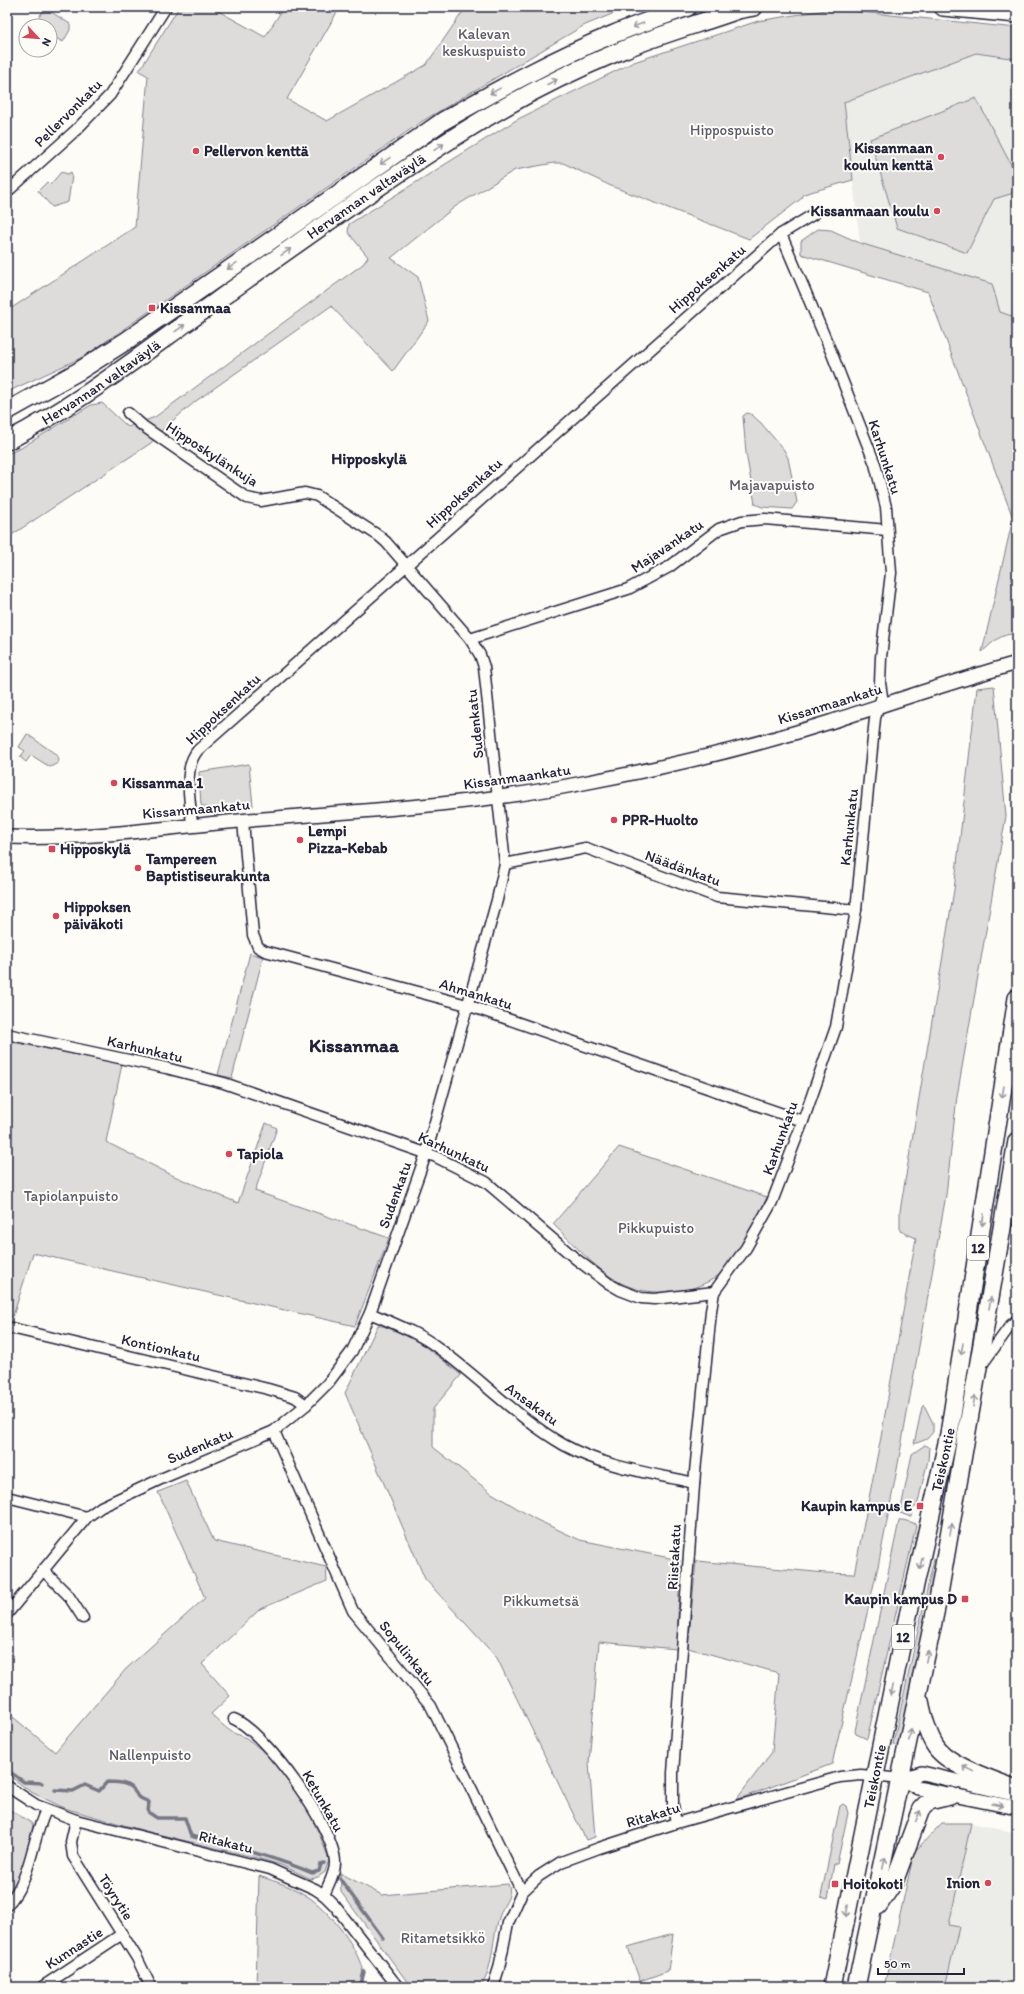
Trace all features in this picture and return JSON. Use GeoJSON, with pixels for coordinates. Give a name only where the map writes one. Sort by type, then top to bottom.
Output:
{"type":"FeatureCollection","features":[{"type":"Feature","properties":{"kind":"highway","name":"Hervannan valtaväylä"},"geometry":{"type":"LineString","coordinates":[[7,411],[79,371],[126,341],[444,121],[497,90],[559,59],[613,34],[688,7]]}},
{"type":"Feature","properties":{"kind":"highway","name":"Hervannan valtaväylä"},"geometry":{"type":"LineString","coordinates":[[7,441],[30,429],[95,389],[353,205],[453,138],[507,105],[564,76],[621,50],[738,10],[754,7]]}},
{"type":"Feature","properties":{"kind":"highway"},"geometry":{"type":"LineString","coordinates":[[943,7],[1017,14]]}},
{"type":"Feature","properties":{"kind":"highway","name":"Teiskontie"},"geometry":{"type":"LineString","coordinates":[[832,1987],[901,1647],[949,1434],[1017,998]]}},
{"type":"Feature","properties":{"kind":"highway","name":"Teiskontie"},"geometry":{"type":"LineString","coordinates":[[856,1987],[902,1779],[939,1594],[979,1369],[1017,1141]]}},
{"type":"Feature","properties":{"kind":"highway"},"geometry":{"type":"LineString","coordinates":[[919,1695],[928,1731],[936,1748],[966,1768],[1017,1789]]}},
{"type":"Feature","properties":{"kind":"highway"},"geometry":{"type":"LineString","coordinates":[[872,1914],[894,1882],[921,1809],[929,1801],[950,1796]]}},
{"type":"Feature","properties":{"kind":"street","name":"Pellervonkatu"},"geometry":{"type":"LineString","coordinates":[[7,192],[76,130],[110,95],[166,7]]}},
{"type":"Feature","properties":{"kind":"street","name":"Hippoksenkatu"},"geometry":{"type":"LineString","coordinates":[[192,826],[189,776],[191,764],[196,753],[406,565],[781,234],[814,214]]}},
{"type":"Feature","properties":{"kind":"street","name":"Karhunkatu"},"geometry":{"type":"LineString","coordinates":[[7,1034],[166,1068],[224,1084],[426,1154],[461,1168],[486,1182],[576,1259],[620,1290],[641,1298],[654,1299],[714,1292],[746,1248],[772,1202],[803,1121],[836,1026],[856,910],[875,718],[882,696],[880,683],[881,657],[891,573],[886,507],[875,464],[832,354],[781,234]]}},
{"type":"Feature","properties":{"kind":"street","name":"Hipposkylänkuja"},"geometry":{"type":"LineString","coordinates":[[128,413],[143,426],[247,498],[261,501],[305,493],[317,496],[379,536],[406,565]]}},
{"type":"Feature","properties":{"kind":"street","name":"Majavankatu"},"geometry":{"type":"LineString","coordinates":[[470,639],[611,596],[628,589],[669,567],[719,529],[742,521],[765,519],[887,530]]}},
{"type":"Feature","properties":{"kind":"street","name":"Sudenkatu"},"geometry":{"type":"LineString","coordinates":[[7,1614],[87,1517],[101,1507],[163,1478],[274,1431],[306,1405],[328,1383],[348,1356],[370,1313],[426,1154],[497,900],[504,864],[484,667],[480,655],[470,639],[406,565]]}},
{"type":"Feature","properties":{"kind":"street","name":"Kissanmaankatu"},"geometry":{"type":"LineString","coordinates":[[7,837],[37,838],[192,826],[498,798],[578,784],[704,756],[791,733],[1017,663]]}},
{"type":"Feature","properties":{"kind":"street","name":"Ahmankatu"},"geometry":{"type":"LineString","coordinates":[[243,821],[253,935],[258,947],[265,951],[467,1005],[803,1121]]}},
{"type":"Feature","properties":{"kind":"street","name":"Näädänkatu"},"geometry":{"type":"LineString","coordinates":[[504,864],[586,848],[717,897],[856,910]]}},
{"type":"Feature","properties":{"kind":"street","name":"Riistakatu"},"geometry":{"type":"LineString","coordinates":[[676,1823],[673,1806],[673,1773],[694,1483],[714,1292]]}},
{"type":"Feature","properties":{"kind":"street","name":"Ansakatu"},"geometry":{"type":"LineString","coordinates":[[370,1313],[419,1336],[437,1347],[534,1426],[564,1445],[623,1468],[694,1483]]}},
{"type":"Feature","properties":{"kind":"street"},"geometry":{"type":"LineString","coordinates":[[979,1369],[1010,1326],[1017,1320]]}},
{"type":"Feature","properties":{"kind":"street","name":"Kontionkatu"},"geometry":{"type":"LineString","coordinates":[[7,1327],[268,1389],[295,1397],[306,1405]]}},
{"type":"Feature","properties":{"kind":"street","name":"Sopulinkatu"},"geometry":{"type":"LineString","coordinates":[[274,1431],[353,1611],[431,1706],[522,1892]]}},
{"type":"Feature","properties":{"kind":"street"},"geometry":{"type":"LineString","coordinates":[[7,1497],[87,1517]]}},
{"type":"Feature","properties":{"kind":"street"},"geometry":{"type":"LineString","coordinates":[[43,1570],[68,1595],[83,1618]]}},
{"type":"Feature","properties":{"kind":"street","name":"Ketunkatu"},"geometry":{"type":"LineString","coordinates":[[234,1720],[246,1726],[284,1768],[310,1802],[335,1858],[334,1869],[324,1895]]}},
{"type":"Feature","properties":{"kind":"street"},"geometry":{"type":"LineString","coordinates":[[902,1779],[922,1773],[1017,1795]]}},
{"type":"Feature","properties":{"kind":"street","name":"Ritakatu"},"geometry":{"type":"LineString","coordinates":[[493,1987],[500,1968],[508,1923],[522,1892],[539,1876],[561,1862],[676,1823],[840,1777],[855,1775],[902,1779]]}},
{"type":"Feature","properties":{"kind":"street"},"geometry":{"type":"LineString","coordinates":[[902,1779],[918,1788],[950,1796],[1017,1808]]}},
{"type":"Feature","properties":{"kind":"street","name":"Ritakatu"},"geometry":{"type":"LineString","coordinates":[[7,1786],[46,1810],[76,1820],[254,1864],[287,1875],[324,1895],[335,1906],[398,1987]]}},
{"type":"Feature","properties":{"kind":"street"},"geometry":{"type":"LineString","coordinates":[[7,1905],[20,1888],[26,1875],[40,1822],[46,1810]]}},
{"type":"Feature","properties":{"kind":"street","name":"Töyrytie"},"geometry":{"type":"LineString","coordinates":[[76,1820],[70,1842],[73,1856],[137,1958],[151,1987]]}},
{"type":"Feature","properties":{"kind":"street","name":"Kunnastie"},"geometry":{"type":"LineString","coordinates":[[42,1987],[122,1934]]}},
{"type":"Feature","properties":{"kind":"shaded area","name":"Kissanmaan koulu"},"geometry":{"type":"Polygon","coordinates":[[[976,53],[1017,59],[1017,318],[1000,312],[991,284],[860,243],[844,102],[976,53]]]}},
{"type":"Feature","properties":{"kind":"shaded area"},"geometry":{"type":"Polygon","coordinates":[[[971,1823],[1017,1833],[1017,1987],[945,1987],[959,1927],[949,1925],[971,1823]]]}},
{"type":"Feature","properties":{"kind":"green space","name":"Kalevan keskuspuisto"},"geometry":{"type":"Polygon","coordinates":[[[179,7],[211,7],[265,37],[284,7],[340,7],[287,99],[327,121],[426,65],[466,7],[629,7],[583,26],[421,122],[85,356],[7,392],[7,311],[135,227],[148,76],[139,71],[179,7]]]}},
{"type":"Feature","properties":{"kind":"green space"},"geometry":{"type":"Polygon","coordinates":[[[45,8],[70,24],[70,30],[63,42],[58,39],[58,18],[38,18],[45,8]]]}},
{"type":"Feature","properties":{"kind":"green space","name":"Hippospuisto"},"geometry":{"type":"Polygon","coordinates":[[[832,9],[1017,28],[1017,59],[976,53],[844,102],[853,180],[804,194],[802,198],[749,239],[611,186],[563,163],[554,163],[515,170],[456,206],[391,258],[418,277],[429,321],[393,371],[331,306],[196,401],[164,428],[151,443],[7,538],[7,454],[21,448],[91,405],[102,403],[128,427],[155,417],[363,264],[368,257],[348,232],[349,224],[518,119],[634,62],[758,21],[832,9]]]}},
{"type":"Feature","properties":{"kind":"green space","name":"Kissanmaan koulun kenttä"},"geometry":{"type":"Polygon","coordinates":[[[976,98],[1017,176],[1017,192],[994,199],[967,253],[897,228],[870,139],[976,98]]]}},
{"type":"Feature","properties":{"kind":"green space"},"geometry":{"type":"Polygon","coordinates":[[[61,172],[68,174],[71,172],[72,176],[68,202],[52,207],[38,191],[47,182],[50,185],[61,172]]]}},
{"type":"Feature","properties":{"kind":"green space"},"geometry":{"type":"Polygon","coordinates":[[[818,229],[831,230],[860,243],[992,284],[1000,312],[1017,318],[1017,634],[1002,637],[982,652],[1013,518],[928,292],[801,254],[801,241],[818,229]]]}},
{"type":"Feature","properties":{"kind":"green space","name":"Majavapuisto"},"geometry":{"type":"Polygon","coordinates":[[[747,413],[751,414],[761,423],[784,450],[788,458],[797,502],[792,509],[762,507],[755,504],[746,453],[743,416],[747,413]]]}},
{"type":"Feature","properties":{"kind":"green space"},"geometry":{"type":"Polygon","coordinates":[[[994,686],[1006,816],[957,1096],[946,1195],[879,1562],[832,1764],[736,1800],[772,1752],[779,1673],[688,1648],[696,1561],[826,1573],[854,1574],[881,1437],[916,1238],[900,1231],[900,1211],[954,890],[977,688],[994,686]]]}},
{"type":"Feature","properties":{"kind":"green space"},"geometry":{"type":"Polygon","coordinates":[[[27,734],[57,755],[59,759],[58,763],[50,767],[31,755],[26,762],[20,757],[25,751],[19,747],[27,734]]]}},
{"type":"Feature","properties":{"kind":"green space"},"geometry":{"type":"Polygon","coordinates":[[[249,764],[253,806],[211,809],[201,805],[199,772],[249,764]]]}},
{"type":"Feature","properties":{"kind":"green space"},"geometry":{"type":"Polygon","coordinates":[[[250,953],[263,957],[232,1078],[218,1075],[250,953]]]}},
{"type":"Feature","properties":{"kind":"green space","name":"Tapiolanpuisto"},"geometry":{"type":"Polygon","coordinates":[[[7,1041],[122,1064],[106,1142],[174,1176],[238,1203],[266,1123],[277,1128],[255,1191],[389,1238],[355,1326],[33,1253],[13,1316],[7,1317],[7,1041]]]}},
{"type":"Feature","properties":{"kind":"green space","name":"Pikkupuisto"},"geometry":{"type":"Polygon","coordinates":[[[619,1147],[767,1197],[743,1246],[725,1270],[701,1285],[688,1289],[674,1292],[645,1291],[619,1282],[601,1270],[553,1224],[619,1147]]]}},
{"type":"Feature","properties":{"kind":"green space","name":"Pikkumetsä"},"geometry":{"type":"Polygon","coordinates":[[[378,1325],[401,1333],[422,1345],[461,1375],[433,1409],[433,1447],[490,1492],[535,1519],[580,1540],[680,1560],[677,1649],[599,1642],[589,1763],[595,1837],[586,1840],[497,1658],[425,1579],[345,1393],[378,1325]]]}},
{"type":"Feature","properties":{"kind":"green space"},"geometry":{"type":"Polygon","coordinates":[[[924,1405],[933,1423],[933,1432],[927,1439],[914,1444],[922,1407],[924,1405]]]}},
{"type":"Feature","properties":{"kind":"green space"},"geometry":{"type":"Polygon","coordinates":[[[925,1445],[929,1447],[928,1460],[917,1506],[913,1508],[911,1517],[900,1513],[912,1454],[925,1445]]]}},
{"type":"Feature","properties":{"kind":"green space","name":"Nallenpuisto"},"geometry":{"type":"Polygon","coordinates":[[[186,1481],[214,1541],[326,1567],[327,1581],[260,1609],[202,1664],[230,1696],[211,1714],[229,1730],[246,1738],[274,1762],[297,1792],[307,1809],[323,1843],[329,1860],[325,1872],[318,1877],[311,1879],[281,1865],[257,1858],[145,1831],[64,1808],[31,1792],[7,1774],[7,1712],[55,1752],[126,1669],[205,1598],[158,1492],[186,1481]]]}},
{"type":"Feature","properties":{"kind":"green space"},"geometry":{"type":"Polygon","coordinates":[[[903,1520],[914,1523],[916,1526],[867,1739],[856,1734],[855,1731],[899,1521],[903,1520]]]}},
{"type":"Feature","properties":{"kind":"green space"},"geometry":{"type":"Polygon","coordinates":[[[934,1558],[937,1559],[900,1746],[893,1744],[934,1558]]]}},
{"type":"Feature","properties":{"kind":"green space"},"geometry":{"type":"Polygon","coordinates":[[[843,1804],[846,1806],[848,1813],[837,1864],[834,1864],[828,1899],[821,1896],[840,1806],[843,1804]]]}},
{"type":"Feature","properties":{"kind":"green space"},"geometry":{"type":"Polygon","coordinates":[[[7,1808],[33,1824],[23,1872],[14,1889],[7,1895],[7,1808]]]}},
{"type":"Feature","properties":{"kind":"green space"},"geometry":{"type":"Polygon","coordinates":[[[942,1823],[971,1823],[949,1925],[959,1927],[945,1987],[884,1987],[914,1852],[942,1823]]]}},
{"type":"Feature","properties":{"kind":"green space","name":"Ritametsikkö"},"geometry":{"type":"Polygon","coordinates":[[[340,1873],[382,1895],[508,1884],[510,1892],[498,1921],[489,1969],[481,1987],[411,1987],[341,1892],[340,1873]]]}},
{"type":"Feature","properties":{"kind":"green space"},"geometry":{"type":"Polygon","coordinates":[[[259,1876],[298,1891],[319,1905],[338,1926],[355,1950],[363,1976],[363,1987],[256,1987],[259,1876]]]}},
{"type":"Feature","properties":{"kind":"green space"},"geometry":{"type":"Polygon","coordinates":[[[673,1934],[668,1971],[640,1981],[628,1947],[673,1934]]]}},
{"type":"Feature","properties":{"kind":"waterway"},"geometry":{"type":"LineString","coordinates":[[7,1770],[24,1782],[42,1783]]}},
{"type":"Feature","properties":{"kind":"waterway"},"geometry":{"type":"LineString","coordinates":[[55,1790],[73,1791],[85,1785],[99,1791],[107,1782],[126,1784],[138,1797],[149,1802],[148,1812],[157,1818],[185,1818],[191,1836],[267,1857],[312,1873],[319,1871],[321,1864],[324,1863]]}},
{"type":"Feature","properties":{"kind":"waterway"},"geometry":{"type":"LineString","coordinates":[[340,1879],[383,1938]]}},
{"type":"Feature","properties":{"kind":"waterway"},"geometry":{"type":"LineString","coordinates":[[360,1987],[364,1972]]}},
{"type":"Feature","properties":{"kind":"place","name":"Pellervon kenttä"},"geometry":{"type":"Point","coordinates":[196,151]}},
{"type":"Feature","properties":{"kind":"place","name":"Kissanmaan koulun kenttä"},"geometry":{"type":"Point","coordinates":[941,157]}},
{"type":"Feature","properties":{"kind":"place","name":"Kissanmaan koulu"},"geometry":{"type":"Point","coordinates":[937,211]}},
{"type":"Feature","properties":{"kind":"place","name":"Kissanmaa"},"geometry":{"type":"Point","coordinates":[152,308]}},
{"type":"Feature","properties":{"kind":"place","name":"Kissanmaa 1"},"geometry":{"type":"Point","coordinates":[114,783]}},
{"type":"Feature","properties":{"kind":"place","name":"PPR-Huolto"},"geometry":{"type":"Point","coordinates":[614,820]}},
{"type":"Feature","properties":{"kind":"place","name":"Lempi Pizza-Kebab"},"geometry":{"type":"Point","coordinates":[300,840]}},
{"type":"Feature","properties":{"kind":"place","name":"Hipposkylä"},"geometry":{"type":"Point","coordinates":[52,849]}},
{"type":"Feature","properties":{"kind":"place","name":"Tampereen Baptistiseurakunta"},"geometry":{"type":"Point","coordinates":[138,868]}},
{"type":"Feature","properties":{"kind":"place","name":"Hippoksen päiväkoti"},"geometry":{"type":"Point","coordinates":[56,916]}},
{"type":"Feature","properties":{"kind":"place","name":"Tapiola"},"geometry":{"type":"Point","coordinates":[229,1154]}},
{"type":"Feature","properties":{"kind":"place","name":"Kaupin kampus E"},"geometry":{"type":"Point","coordinates":[920,1506]}},
{"type":"Feature","properties":{"kind":"place","name":"Kaupin kampus D"},"geometry":{"type":"Point","coordinates":[965,1599]}},
{"type":"Feature","properties":{"kind":"place","name":"Inion"},"geometry":{"type":"Point","coordinates":[988,1883]}},
{"type":"Feature","properties":{"kind":"place","name":"Hoitokoti"},"geometry":{"type":"Point","coordinates":[835,1884]}},
{"type":"Feature","properties":{"kind":"district","name":"Hipposkylä"},"geometry":{"type":"Point","coordinates":[369,458]}},
{"type":"Feature","properties":{"kind":"district","name":"Kissanmaa"},"geometry":{"type":"Point","coordinates":[354,1045]}}]}
